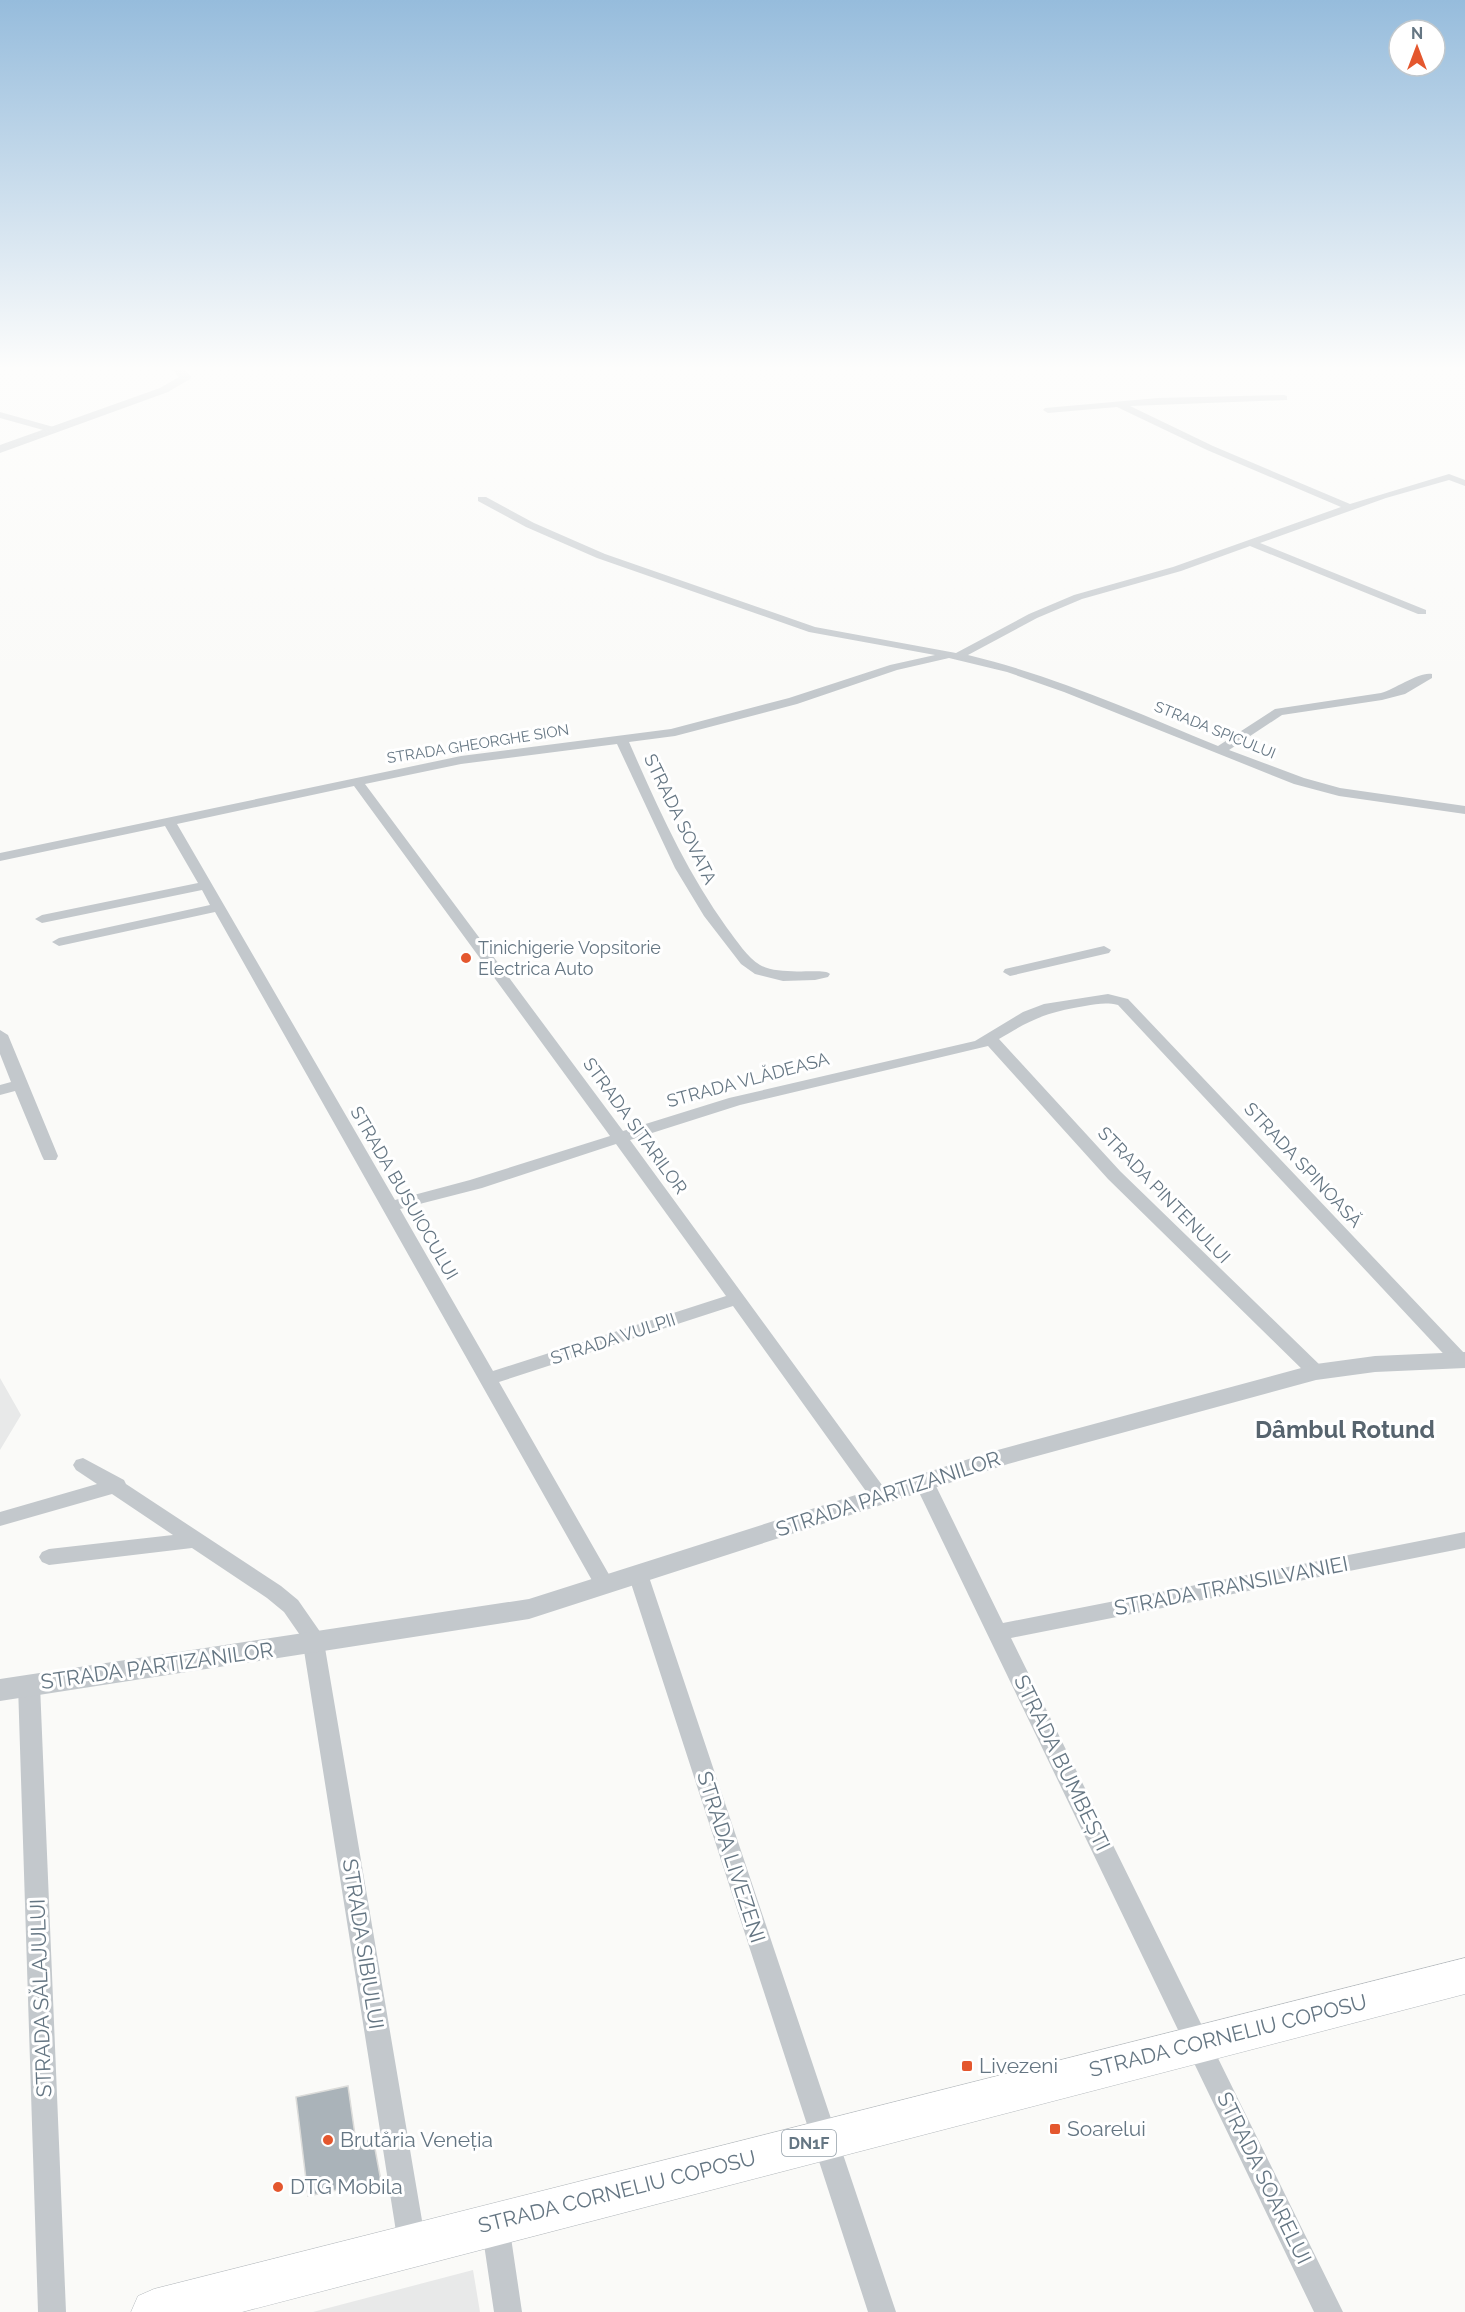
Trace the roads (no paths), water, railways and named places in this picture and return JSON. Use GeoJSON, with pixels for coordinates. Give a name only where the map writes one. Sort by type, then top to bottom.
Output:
{"type":"FeatureCollection","features":[{"type":"Feature","properties":{"kind":"main road","name":"STRADA CORNELIU COPOSU"},"geometry":{"type":"LineString","coordinates":[[154,2312],[412,2244],[1465,1976]]}},
{"type":"Feature","properties":{"kind":"street"},"geometry":{"type":"LineString","coordinates":[[1280,478],[1349,507]]}},
{"type":"Feature","properties":{"kind":"street"},"geometry":{"type":"LineString","coordinates":[[958,656],[1056,605],[1140,581],[1349,507],[1446,478]]}},
{"type":"Feature","properties":{"kind":"street","name":"STRADA SPICULUI"},"geometry":{"type":"LineString","coordinates":[[482,499],[530,525],[601,556],[813,630],[958,656],[1035,676],[1299,781],[1340,792],[1465,810]]}},
{"type":"Feature","properties":{"kind":"street"},"geometry":{"type":"LineString","coordinates":[[1251,543],[1422,612]]}},
{"type":"Feature","properties":{"kind":"street","name":"STRADA GHEORGHE SION"},"geometry":{"type":"LineString","coordinates":[[0,857],[356,780],[461,760],[671,733],[794,701],[894,667],[931,658],[958,656]]}},
{"type":"Feature","properties":{"kind":"street"},"geometry":{"type":"LineString","coordinates":[[1220,751],[1242,734],[1279,712],[1382,696],[1401,691],[1428,676]]}},
{"type":"Feature","properties":{"kind":"street","name":"STRADA SOVATA"},"geometry":{"type":"LineString","coordinates":[[622,741],[682,872],[704,907],[742,957],[760,971],[774,975],[792,978],[823,974]]}},
{"type":"Feature","properties":{"kind":"street","name":"STRADA SITARILOR"},"geometry":{"type":"LineString","coordinates":[[356,780],[560,1056],[617,1138],[879,1496]]}},
{"type":"Feature","properties":{"kind":"street","name":"STRADA BUSUIOCULUI"},"geometry":{"type":"LineString","coordinates":[[170,821],[279,1007],[389,1207],[605,1585]]}},
{"type":"Feature","properties":{"kind":"street"},"geometry":{"type":"LineString","coordinates":[[42,919],[207,885]]}},
{"type":"Feature","properties":{"kind":"street"},"geometry":{"type":"LineString","coordinates":[[59,942],[219,907]]}},
{"type":"Feature","properties":{"kind":"street"},"geometry":{"type":"LineString","coordinates":[[1010,972],[1104,950]]}},
{"type":"Feature","properties":{"kind":"street","name":"STRADA VLĂDEASA"},"geometry":{"type":"LineString","coordinates":[[389,1207],[476,1184],[735,1101],[961,1049],[990,1040],[1039,1010],[1063,1003],[1116,999]]}},
{"type":"Feature","properties":{"kind":"street","name":"STRADA SPINOASĂ"},"geometry":{"type":"LineString","coordinates":[[1116,999],[1131,1011],[1463,1360]]}},
{"type":"Feature","properties":{"kind":"street"},"geometry":{"type":"LineString","coordinates":[[0,1035],[50,1156]]}},
{"type":"Feature","properties":{"kind":"street","name":"STRADA PINTENULUI"},"geometry":{"type":"LineString","coordinates":[[990,1040],[1114,1175],[1316,1372]]}},
{"type":"Feature","properties":{"kind":"street"},"geometry":{"type":"LineString","coordinates":[[0,1090],[20,1084]]}},
{"type":"Feature","properties":{"kind":"street","name":"STRADA VULPII"},"geometry":{"type":"LineString","coordinates":[[488,1379],[737,1299]]}},
{"type":"Feature","properties":{"kind":"street","name":"STRADA PARTIZANILOR"},"geometry":{"type":"LineString","coordinates":[[0,1690],[314,1644],[529,1609],[1014,1454],[1316,1372],[1375,1364],[1463,1360]]}},
{"type":"Feature","properties":{"kind":"street"},"geometry":{"type":"LineString","coordinates":[[83,1465],[117,1485],[291,1606],[314,1644]]}},
{"type":"Feature","properties":{"kind":"street","name":"STRADA BUMBEȘTI"},"geometry":{"type":"LineString","coordinates":[[924,1482],[1200,2043]]}},
{"type":"Feature","properties":{"kind":"street"},"geometry":{"type":"LineString","coordinates":[[0,1519],[117,1485]]}},
{"type":"Feature","properties":{"kind":"street"},"geometry":{"type":"LineString","coordinates":[[49,1557],[194,1539]]}},
{"type":"Feature","properties":{"kind":"street","name":"STRADA TRANSILVANIEI"},"geometry":{"type":"LineString","coordinates":[[997,1632],[1462,1545]]}},
{"type":"Feature","properties":{"kind":"street","name":"STRADA LIVEZENI"},"geometry":{"type":"LineString","coordinates":[[638,1574],[882,2312]]}},
{"type":"Feature","properties":{"kind":"street","name":"STRADA SIBIULUI"},"geometry":{"type":"LineString","coordinates":[[314,1644],[412,2244]]}},
{"type":"Feature","properties":{"kind":"street","name":"STRADA SĂLAJULUI"},"geometry":{"type":"LineString","coordinates":[[29,1685],[52,2312]]}},
{"type":"Feature","properties":{"kind":"street","name":"STRADA SOARELUI"},"geometry":{"type":"LineString","coordinates":[[1200,2043],[1329,2312]]}},
{"type":"Feature","properties":{"kind":"street"},"geometry":{"type":"LineString","coordinates":[[495,2223],[508,2312]]}},
{"type":"Feature","properties":{"kind":"place","name":"Tinichigerie Vopsitorie Electrica Auto"},"geometry":{"type":"Point","coordinates":[466,958]}},
{"type":"Feature","properties":{"kind":"place","name":"Livezeni"},"geometry":{"type":"Point","coordinates":[967,2066]}},
{"type":"Feature","properties":{"kind":"place","name":"Soarelui"},"geometry":{"type":"Point","coordinates":[1055,2129]}},
{"type":"Feature","properties":{"kind":"place","name":"Brutăria Veneția"},"geometry":{"type":"Point","coordinates":[328,2140]}},
{"type":"Feature","properties":{"kind":"place","name":"DTG Mobila"},"geometry":{"type":"Point","coordinates":[278,2187]}},
{"type":"Feature","properties":{"kind":"district","name":"Dâmbul Rotund"},"geometry":{"type":"Point","coordinates":[1345,1430]}}]}
